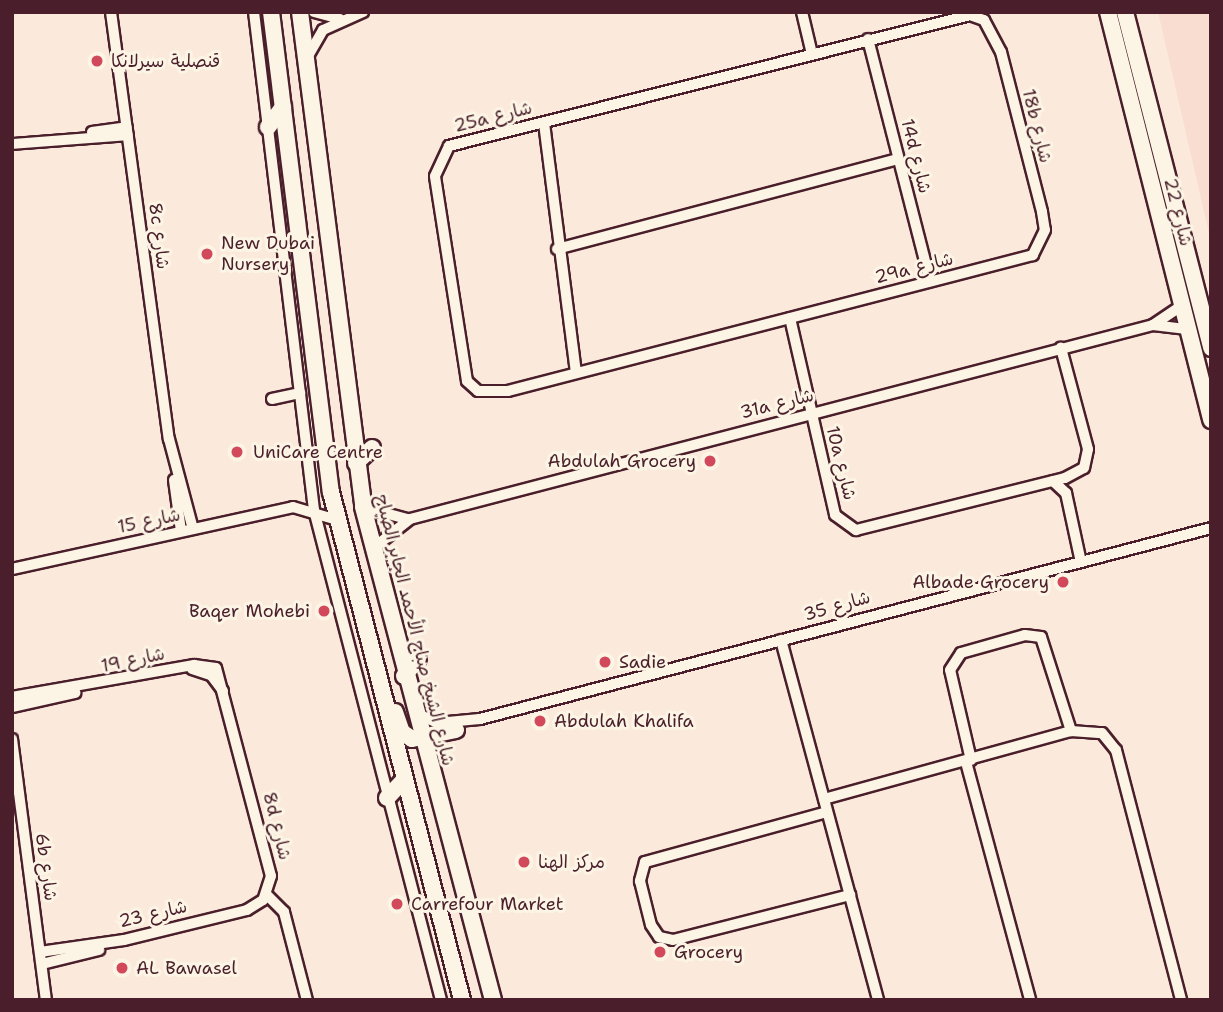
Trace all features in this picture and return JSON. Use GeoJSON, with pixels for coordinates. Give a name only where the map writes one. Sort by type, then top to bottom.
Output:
{"type":"FeatureCollection","features":[{"type":"Feature","properties":{"kind":"main road"},"geometry":{"type":"LineString","coordinates":[[271,12],[328,472],[337,520],[368,651],[462,1000]]}},
{"type":"Feature","properties":{"kind":"main road","name":"شارع الشيخ صباح الأحمد الجابر الصباح"},"geometry":{"type":"LineString","coordinates":[[300,12],[363,507],[404,676],[493,1000]]}},
{"type":"Feature","properties":{"kind":"main road","name":"شارع 22"},"geometry":{"type":"LineString","coordinates":[[1108,12],[1211,420]]}},
{"type":"Feature","properties":{"kind":"main road","name":"شارع 22"},"geometry":{"type":"LineString","coordinates":[[1125,12],[1211,348]]}},
{"type":"Feature","properties":{"kind":"main road"},"geometry":{"type":"LineString","coordinates":[[268,127],[283,107]]}},
{"type":"Feature","properties":{"kind":"main road"},"geometry":{"type":"LineString","coordinates":[[356,463],[373,448]]}},
{"type":"Feature","properties":{"kind":"main road"},"geometry":{"type":"LineString","coordinates":[[368,651],[382,665],[402,732],[421,739],[456,730]]}},
{"type":"Feature","properties":{"kind":"main road"},"geometry":{"type":"LineString","coordinates":[[404,676],[418,659]]}},
{"type":"Feature","properties":{"kind":"main road"},"geometry":{"type":"LineString","coordinates":[[387,798],[403,781]]}},
{"type":"Feature","properties":{"kind":"street","name":"8c شارع"},"geometry":{"type":"LineString","coordinates":[[111,12],[173,463],[187,530]]}},
{"type":"Feature","properties":{"kind":"street"},"geometry":{"type":"LineString","coordinates":[[254,12],[314,510],[441,1000]]}},
{"type":"Feature","properties":{"kind":"street"},"geometry":{"type":"LineString","coordinates":[[314,12],[340,19]]}},
{"type":"Feature","properties":{"kind":"street"},"geometry":{"type":"LineString","coordinates":[[306,61],[323,30],[340,19],[363,12]]}},
{"type":"Feature","properties":{"kind":"street"},"geometry":{"type":"LineString","coordinates":[[802,12],[812,54]]}},
{"type":"Feature","properties":{"kind":"street","name":"25a شارع"},"geometry":{"type":"LineString","coordinates":[[790,318],[490,393],[467,381],[436,176],[449,146],[812,54],[938,19],[984,19]]}},
{"type":"Feature","properties":{"kind":"street","name":"18b شارع"},"geometry":{"type":"LineString","coordinates":[[984,19],[1000,52],[1042,212],[1042,244]]}},
{"type":"Feature","properties":{"kind":"street","name":"14d شارع"},"geometry":{"type":"LineString","coordinates":[[868,39],[930,281]]}},
{"type":"Feature","properties":{"kind":"street"},"geometry":{"type":"LineString","coordinates":[[544,123],[557,249],[576,372]]}},
{"type":"Feature","properties":{"kind":"street"},"geometry":{"type":"LineString","coordinates":[[16,145],[127,131]]}},
{"type":"Feature","properties":{"kind":"street"},"geometry":{"type":"LineString","coordinates":[[557,249],[898,159]]}},
{"type":"Feature","properties":{"kind":"street","name":"29a شارع"},"geometry":{"type":"LineString","coordinates":[[790,318],[930,281],[1021,261],[1042,244]]}},
{"type":"Feature","properties":{"kind":"street","name":"31a شارع"},"geometry":{"type":"LineString","coordinates":[[372,549],[410,519],[1153,325],[1181,306]]}},
{"type":"Feature","properties":{"kind":"street","name":"10a شارع"},"geometry":{"type":"LineString","coordinates":[[790,318],[835,515],[856,530],[1075,475],[1088,458],[1061,348]]}},
{"type":"Feature","properties":{"kind":"street","name":"31a شارع"},"geometry":{"type":"LineString","coordinates":[[1153,325],[1187,329]]}},
{"type":"Feature","properties":{"kind":"street"},"geometry":{"type":"LineString","coordinates":[[272,399],[300,393]]}},
{"type":"Feature","properties":{"kind":"street","name":"شارع 15"},"geometry":{"type":"LineString","coordinates":[[293,507],[312,493],[328,472]]}},
{"type":"Feature","properties":{"kind":"street"},"geometry":{"type":"LineString","coordinates":[[1053,481],[1066,493],[1080,558]]}},
{"type":"Feature","properties":{"kind":"street","name":"شارع 15"},"geometry":{"type":"LineString","coordinates":[[12,569],[293,507],[314,510],[337,520]]}},
{"type":"Feature","properties":{"kind":"street","name":"31a شارع"},"geometry":{"type":"LineString","coordinates":[[363,507],[410,519]]}},
{"type":"Feature","properties":{"kind":"street","name":"شارع 35"},"geometry":{"type":"LineString","coordinates":[[414,712],[437,723],[480,719],[1208,525]]}},
{"type":"Feature","properties":{"kind":"street"},"geometry":{"type":"LineString","coordinates":[[1030,1000],[968,761],[950,670],[961,653],[1031,634],[1041,637],[1071,731]]}},
{"type":"Feature","properties":{"kind":"street"},"geometry":{"type":"LineString","coordinates":[[780,640],[878,1000]]}},
{"type":"Feature","properties":{"kind":"street","name":"شارع 19"},"geometry":{"type":"LineString","coordinates":[[12,707],[182,668],[214,672]]}},
{"type":"Feature","properties":{"kind":"street","name":"8d شارع"},"geometry":{"type":"LineString","coordinates":[[214,672],[226,696],[270,870],[267,895]]}},
{"type":"Feature","properties":{"kind":"street","name":"شارع 19"},"geometry":{"type":"LineString","coordinates":[[12,697],[91,687]]}},
{"type":"Feature","properties":{"kind":"street","name":"شارع 35"},"geometry":{"type":"LineString","coordinates":[[427,758],[456,730],[480,719]]}},
{"type":"Feature","properties":{"kind":"street"},"geometry":{"type":"LineString","coordinates":[[824,799],[1071,731],[1102,733],[1116,750],[1181,1000]]}},
{"type":"Feature","properties":{"kind":"street","name":"6b شارع"},"geometry":{"type":"LineString","coordinates":[[12,739],[46,1000]]}},
{"type":"Feature","properties":{"kind":"street"},"geometry":{"type":"LineString","coordinates":[[827,812],[651,859],[640,874],[651,925],[659,937],[673,940],[850,895]]}},
{"type":"Feature","properties":{"kind":"street"},"geometry":{"type":"LineString","coordinates":[[12,840],[25,842]]}},
{"type":"Feature","properties":{"kind":"street"},"geometry":{"type":"LineString","coordinates":[[12,848],[25,842]]}},
{"type":"Feature","properties":{"kind":"street"},"geometry":{"type":"LineString","coordinates":[[267,895],[284,912],[307,1000]]}},
{"type":"Feature","properties":{"kind":"street","name":"شارع 23"},"geometry":{"type":"LineString","coordinates":[[40,952],[124,940],[247,911],[267,895]]}},
{"type":"Feature","properties":{"kind":"street"},"geometry":{"type":"LineString","coordinates":[[42,964],[124,940]]}},
{"type":"Feature","properties":{"kind":"shaded area"},"geometry":{"type":"Polygon","coordinates":[[[1158,12],[1211,12],[1211,242],[1158,12]]]}},
{"type":"Feature","properties":{"kind":"place","name":"قنصلية سيرلانكا"},"geometry":{"type":"Point","coordinates":[97,61]}},
{"type":"Feature","properties":{"kind":"place","name":"New Dubai Nursery"},"geometry":{"type":"Point","coordinates":[207,254]}},
{"type":"Feature","properties":{"kind":"place","name":"UniCare Centre"},"geometry":{"type":"Point","coordinates":[237,452]}},
{"type":"Feature","properties":{"kind":"place","name":"Abdulah Grocery"},"geometry":{"type":"Point","coordinates":[710,461]}},
{"type":"Feature","properties":{"kind":"place","name":"Albade Grocery"},"geometry":{"type":"Point","coordinates":[1063,582]}},
{"type":"Feature","properties":{"kind":"place","name":"Baqer Mohebi"},"geometry":{"type":"Point","coordinates":[324,611]}},
{"type":"Feature","properties":{"kind":"place","name":"Sadie"},"geometry":{"type":"Point","coordinates":[605,662]}},
{"type":"Feature","properties":{"kind":"place","name":"Abdulah Khalifa"},"geometry":{"type":"Point","coordinates":[540,721]}},
{"type":"Feature","properties":{"kind":"place","name":"مركز الهنا"},"geometry":{"type":"Point","coordinates":[524,862]}},
{"type":"Feature","properties":{"kind":"place","name":"Carrefour Market"},"geometry":{"type":"Point","coordinates":[397,904]}},
{"type":"Feature","properties":{"kind":"place","name":"Grocery"},"geometry":{"type":"Point","coordinates":[660,952]}},
{"type":"Feature","properties":{"kind":"place","name":"AL Bawasel"},"geometry":{"type":"Point","coordinates":[122,968]}}]}
